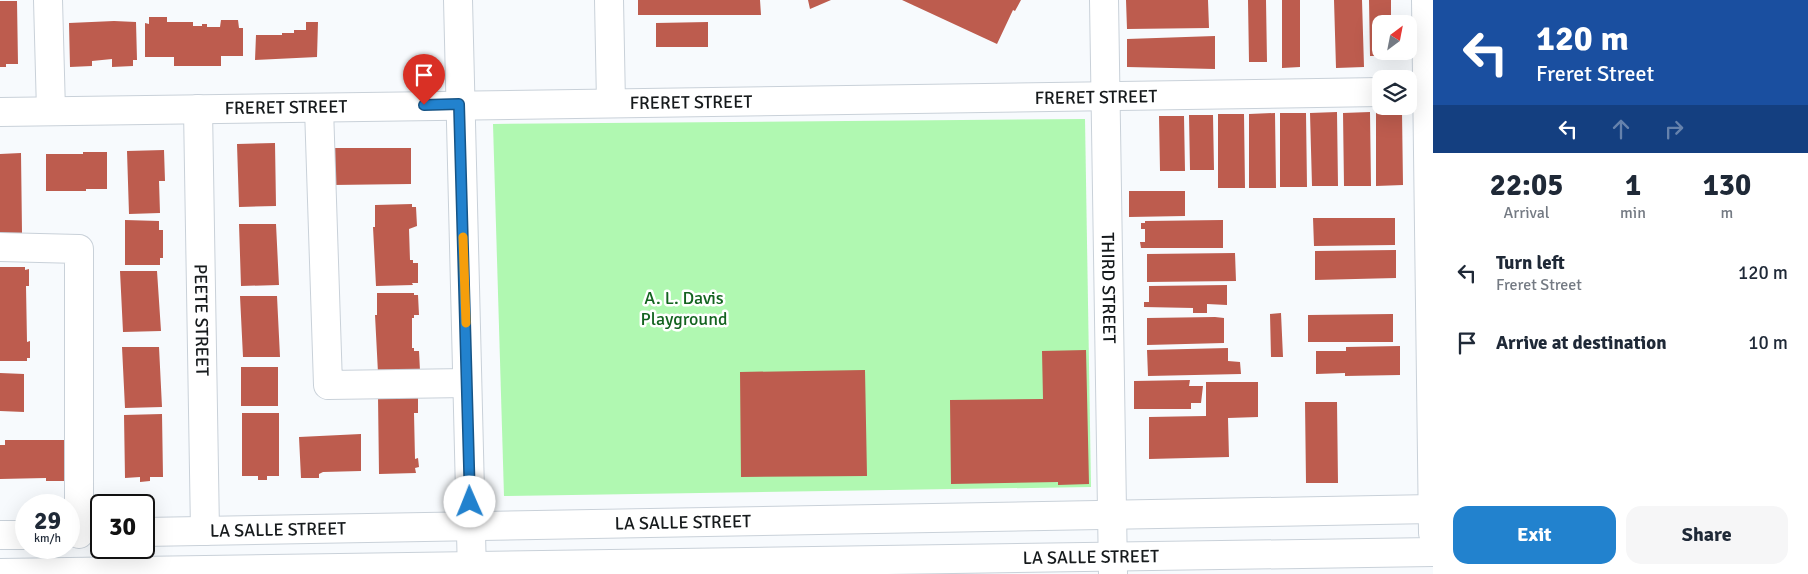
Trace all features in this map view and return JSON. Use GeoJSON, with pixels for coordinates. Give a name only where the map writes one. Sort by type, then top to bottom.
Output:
{"type":"FeatureCollection","features":[{"type":"Feature","properties":{"kind":"street"},"geometry":{"type":"LineString","coordinates":[[48,0],[51,111]]}},
{"type":"Feature","properties":{"kind":"street"},"geometry":{"type":"LineString","coordinates":[[458,0],[459,104],[472,570]]}},
{"type":"Feature","properties":{"kind":"street"},"geometry":{"type":"LineString","coordinates":[[610,0],[610,103]]}},
{"type":"Feature","properties":{"kind":"street","name":"THIRD STREET"},"geometry":{"type":"LineString","coordinates":[[1104,0],[1113,566]]}},
{"type":"Feature","properties":{"kind":"street"},"geometry":{"type":"LineString","coordinates":[[1426,0],[1423,92],[1432,517]]}},
{"type":"Feature","properties":{"kind":"street","name":"FRERET STREET"},"geometry":{"type":"LineString","coordinates":[[0,112],[319,108],[459,104],[1106,98],[1372,92]]}},
{"type":"Feature","properties":{"kind":"street"},"geometry":{"type":"LineString","coordinates":[[319,108],[328,385],[467,383]]}},
{"type":"Feature","properties":{"kind":"street","name":"PEETE STREET"},"geometry":{"type":"LineString","coordinates":[[198,109],[205,531]]}},
{"type":"Feature","properties":{"kind":"street"},"geometry":{"type":"LineString","coordinates":[[0,248],[79,249],[83,534]]}},
{"type":"Feature","properties":{"kind":"street","name":"LA SALLE STREET"},"geometry":{"type":"LineString","coordinates":[[155,532],[1112,515],[1432,517]]}},
{"type":"Feature","properties":{"kind":"street"},"geometry":{"type":"LineString","coordinates":[[797,568],[798,521]]}},
{"type":"Feature","properties":{"kind":"street"},"geometry":{"type":"LineString","coordinates":[[0,535],[15,535]]}},
{"type":"Feature","properties":{"kind":"street","name":"LA SALLE STREET"},"geometry":{"type":"LineString","coordinates":[[0,573],[1113,566],[1433,552]]}},
{"type":"Feature","properties":{"kind":"green space","name":"A. L. Davis Playground"},"geometry":{"type":"Polygon","coordinates":[[[1085,119],[1091,487],[504,496],[493,124],[1085,119]]]}},
{"type":"Feature","properties":{"kind":"building"},"geometry":{"type":"Polygon","coordinates":[[[638,0],[760,0],[761,15],[638,15],[638,0]]]}},
{"type":"Feature","properties":{"kind":"building"},"geometry":{"type":"Polygon","coordinates":[[[808,0],[831,0],[810,9],[808,0]]]}},
{"type":"Feature","properties":{"kind":"building"},"geometry":{"type":"Polygon","coordinates":[[[902,0],[1021,0],[1015,11],[1013,10],[997,44],[902,0]]]}},
{"type":"Feature","properties":{"kind":"building"},"geometry":{"type":"Polygon","coordinates":[[[1126,0],[1208,0],[1209,28],[1127,29],[1126,0]]]}},
{"type":"Feature","properties":{"kind":"building"},"geometry":{"type":"Polygon","coordinates":[[[1248,0],[1266,0],[1267,62],[1249,62],[1248,0]]]}},
{"type":"Feature","properties":{"kind":"building"},"geometry":{"type":"Polygon","coordinates":[[[1282,0],[1300,0],[1300,67],[1282,68],[1282,0]]]}},
{"type":"Feature","properties":{"kind":"building"},"geometry":{"type":"Polygon","coordinates":[[[1334,0],[1362,0],[1364,67],[1336,68],[1334,0]]]}},
{"type":"Feature","properties":{"kind":"building"},"geometry":{"type":"Polygon","coordinates":[[[1369,0],[1391,0],[1391,15],[1372,15],[1372,56],[1370,56],[1369,0]]]}},
{"type":"Feature","properties":{"kind":"building"},"geometry":{"type":"Polygon","coordinates":[[[0,1],[17,1],[18,64],[6,64],[6,67],[0,67],[0,1]]]}},
{"type":"Feature","properties":{"kind":"building"},"geometry":{"type":"Polygon","coordinates":[[[149,17],[167,17],[167,22],[193,22],[193,26],[207,24],[207,27],[220,27],[221,20],[238,20],[239,28],[243,28],[243,56],[221,56],[221,66],[174,66],[174,57],[145,57],[145,23],[149,24],[149,17]]]}},
{"type":"Feature","properties":{"kind":"building"},"geometry":{"type":"Polygon","coordinates":[[[136,22],[137,60],[133,60],[133,66],[112,67],[112,59],[92,61],[92,66],[70,67],[69,23],[136,22]]]}},
{"type":"Feature","properties":{"kind":"building"},"geometry":{"type":"Polygon","coordinates":[[[306,22],[318,22],[317,57],[255,60],[256,35],[282,35],[282,33],[294,33],[294,30],[306,30],[306,22]]]}},
{"type":"Feature","properties":{"kind":"building"},"geometry":{"type":"Polygon","coordinates":[[[708,22],[708,47],[656,47],[656,23],[708,22]]]}},
{"type":"Feature","properties":{"kind":"building"},"geometry":{"type":"Polygon","coordinates":[[[1215,36],[1215,69],[1127,67],[1127,39],[1215,36]]]}},
{"type":"Feature","properties":{"kind":"building"},"geometry":{"type":"Polygon","coordinates":[[[1337,112],[1338,186],[1312,186],[1310,113],[1337,112]]]}},
{"type":"Feature","properties":{"kind":"building"},"geometry":{"type":"Polygon","coordinates":[[[1370,112],[1371,186],[1344,186],[1343,113],[1370,112]]]}},
{"type":"Feature","properties":{"kind":"building"},"geometry":{"type":"Polygon","coordinates":[[[1275,113],[1276,188],[1249,188],[1249,114],[1275,113]]]}},
{"type":"Feature","properties":{"kind":"building"},"geometry":{"type":"Polygon","coordinates":[[[1280,113],[1306,113],[1307,187],[1280,187],[1280,113]]]}},
{"type":"Feature","properties":{"kind":"building"},"geometry":{"type":"Polygon","coordinates":[[[1218,114],[1244,114],[1245,188],[1218,188],[1218,114]]]}},
{"type":"Feature","properties":{"kind":"building"},"geometry":{"type":"Polygon","coordinates":[[[1189,115],[1213,115],[1214,170],[1190,170],[1189,115]]]}},
{"type":"Feature","properties":{"kind":"building"},"geometry":{"type":"Polygon","coordinates":[[[1376,115],[1402,115],[1403,185],[1376,186],[1376,115]]]}},
{"type":"Feature","properties":{"kind":"building"},"geometry":{"type":"Polygon","coordinates":[[[1159,116],[1184,116],[1185,171],[1160,171],[1159,116]]]}},
{"type":"Feature","properties":{"kind":"building"},"geometry":{"type":"Polygon","coordinates":[[[275,143],[276,206],[239,207],[237,144],[275,143]]]}},
{"type":"Feature","properties":{"kind":"building"},"geometry":{"type":"Polygon","coordinates":[[[331,148],[411,148],[411,184],[332,185],[331,148]]]}},
{"type":"Feature","properties":{"kind":"building"},"geometry":{"type":"Polygon","coordinates":[[[164,150],[165,181],[159,181],[160,213],[129,214],[127,151],[164,150]]]}},
{"type":"Feature","properties":{"kind":"building"},"geometry":{"type":"Polygon","coordinates":[[[83,152],[107,152],[107,189],[46,191],[46,154],[83,154],[83,152]]]}},
{"type":"Feature","properties":{"kind":"building"},"geometry":{"type":"Polygon","coordinates":[[[21,153],[22,233],[0,233],[0,154],[21,153]]]}},
{"type":"Feature","properties":{"kind":"building"},"geometry":{"type":"Polygon","coordinates":[[[1129,191],[1185,191],[1185,216],[1129,217],[1129,191]]]}},
{"type":"Feature","properties":{"kind":"building"},"geometry":{"type":"Polygon","coordinates":[[[412,204],[412,207],[416,207],[417,226],[409,229],[410,260],[413,260],[413,263],[418,263],[418,283],[412,283],[413,285],[376,286],[373,227],[375,227],[375,205],[412,204]]]}},
{"type":"Feature","properties":{"kind":"building"},"geometry":{"type":"Polygon","coordinates":[[[1313,218],[1395,218],[1395,245],[1314,246],[1313,218]]]}},
{"type":"Feature","properties":{"kind":"building"},"geometry":{"type":"Polygon","coordinates":[[[125,220],[159,221],[159,230],[163,230],[163,258],[160,258],[160,265],[125,265],[125,220]]]}},
{"type":"Feature","properties":{"kind":"building"},"geometry":{"type":"Polygon","coordinates":[[[1223,220],[1223,248],[1141,248],[1140,242],[1145,242],[1145,229],[1141,229],[1141,223],[1145,223],[1145,221],[1223,220]]]}},
{"type":"Feature","properties":{"kind":"building"},"geometry":{"type":"Polygon","coordinates":[[[239,224],[276,224],[279,285],[241,286],[239,224]]]}},
{"type":"Feature","properties":{"kind":"building"},"geometry":{"type":"Polygon","coordinates":[[[1396,250],[1396,278],[1315,280],[1315,251],[1396,250]]]}},
{"type":"Feature","properties":{"kind":"building"},"geometry":{"type":"Polygon","coordinates":[[[1235,253],[1236,281],[1147,282],[1147,254],[1235,253]]]}},
{"type":"Feature","properties":{"kind":"building"},"geometry":{"type":"Polygon","coordinates":[[[0,267],[25,267],[25,270],[29,269],[29,286],[26,286],[27,342],[30,341],[30,358],[27,358],[27,361],[0,361],[0,267]]]}},
{"type":"Feature","properties":{"kind":"building"},"geometry":{"type":"Polygon","coordinates":[[[120,271],[157,271],[161,331],[123,332],[120,271]]]}},
{"type":"Feature","properties":{"kind":"building"},"geometry":{"type":"Polygon","coordinates":[[[1227,285],[1227,305],[1207,304],[1207,313],[1193,313],[1193,308],[1144,307],[1144,302],[1149,302],[1149,286],[1227,285]]]}},
{"type":"Feature","properties":{"kind":"building"},"geometry":{"type":"Polygon","coordinates":[[[377,293],[414,293],[414,295],[418,295],[419,315],[414,315],[414,318],[412,318],[412,348],[414,348],[414,351],[419,351],[420,371],[378,373],[375,315],[377,315],[377,293]]]}},
{"type":"Feature","properties":{"kind":"building"},"geometry":{"type":"Polygon","coordinates":[[[240,296],[277,296],[280,357],[243,357],[240,296]]]}},
{"type":"Feature","properties":{"kind":"building"},"geometry":{"type":"Polygon","coordinates":[[[1281,313],[1283,357],[1271,357],[1270,314],[1281,313]]]}},
{"type":"Feature","properties":{"kind":"building"},"geometry":{"type":"Polygon","coordinates":[[[1393,314],[1393,342],[1308,342],[1308,315],[1393,314]]]}},
{"type":"Feature","properties":{"kind":"building"},"geometry":{"type":"Polygon","coordinates":[[[1147,318],[1224,318],[1224,343],[1147,345],[1147,318]]]}},
{"type":"Feature","properties":{"kind":"building"},"geometry":{"type":"Polygon","coordinates":[[[1400,346],[1400,375],[1345,376],[1345,373],[1316,374],[1316,351],[1346,351],[1346,347],[1400,346]]]}},
{"type":"Feature","properties":{"kind":"building"},"geometry":{"type":"Polygon","coordinates":[[[122,347],[159,347],[162,407],[125,408],[122,347]]]}},
{"type":"Feature","properties":{"kind":"building"},"geometry":{"type":"Polygon","coordinates":[[[1228,348],[1228,361],[1240,362],[1241,374],[1148,376],[1147,350],[1228,348]]]}},
{"type":"Feature","properties":{"kind":"building"},"geometry":{"type":"Polygon","coordinates":[[[1086,350],[1089,484],[1058,485],[1058,482],[951,484],[950,400],[1043,399],[1042,351],[1086,350]]]}},
{"type":"Feature","properties":{"kind":"building"},"geometry":{"type":"Polygon","coordinates":[[[241,367],[278,367],[278,406],[241,406],[241,367]]]}},
{"type":"Feature","properties":{"kind":"building"},"geometry":{"type":"Polygon","coordinates":[[[865,370],[867,476],[741,477],[740,372],[865,370]]]}},
{"type":"Feature","properties":{"kind":"building"},"geometry":{"type":"Polygon","coordinates":[[[0,373],[24,374],[24,412],[0,411],[0,373]]]}},
{"type":"Feature","properties":{"kind":"building"},"geometry":{"type":"Polygon","coordinates":[[[1190,380],[1189,386],[1203,386],[1201,403],[1191,403],[1191,409],[1134,409],[1134,381],[1190,380]]]}},
{"type":"Feature","properties":{"kind":"building"},"geometry":{"type":"Polygon","coordinates":[[[1206,382],[1258,382],[1258,417],[1228,418],[1229,457],[1149,459],[1149,417],[1206,416],[1206,382]]]}},
{"type":"Feature","properties":{"kind":"building"},"geometry":{"type":"Polygon","coordinates":[[[378,396],[418,397],[418,413],[414,413],[415,459],[418,458],[419,467],[415,468],[416,473],[379,474],[378,396]]]}},
{"type":"Feature","properties":{"kind":"building"},"geometry":{"type":"Polygon","coordinates":[[[1305,402],[1337,402],[1338,483],[1306,483],[1305,402]]]}},
{"type":"Feature","properties":{"kind":"building"},"geometry":{"type":"Polygon","coordinates":[[[242,413],[279,413],[279,476],[267,476],[267,480],[258,480],[258,476],[242,476],[242,413]]]}},
{"type":"Feature","properties":{"kind":"building"},"geometry":{"type":"Polygon","coordinates":[[[162,414],[163,477],[150,477],[150,481],[140,482],[140,477],[125,478],[124,415],[162,414]]]}},
{"type":"Feature","properties":{"kind":"building"},"geometry":{"type":"Polygon","coordinates":[[[361,434],[361,471],[323,472],[319,474],[319,478],[301,478],[299,437],[361,434]]]}},
{"type":"Feature","properties":{"kind":"building"},"geometry":{"type":"Polygon","coordinates":[[[5,440],[64,440],[65,481],[46,481],[46,478],[0,479],[0,445],[5,445],[5,440]]]}},
{"type":"Feature","properties":{"kind":"slow traffic"},"geometry":{"type":"LineString","coordinates":[[463,237],[466,323]]}},
{"type":"Feature","properties":{"kind":"route"},"geometry":{"type":"LineString","coordinates":[[424,105],[459,104],[470,502]]}}]}
